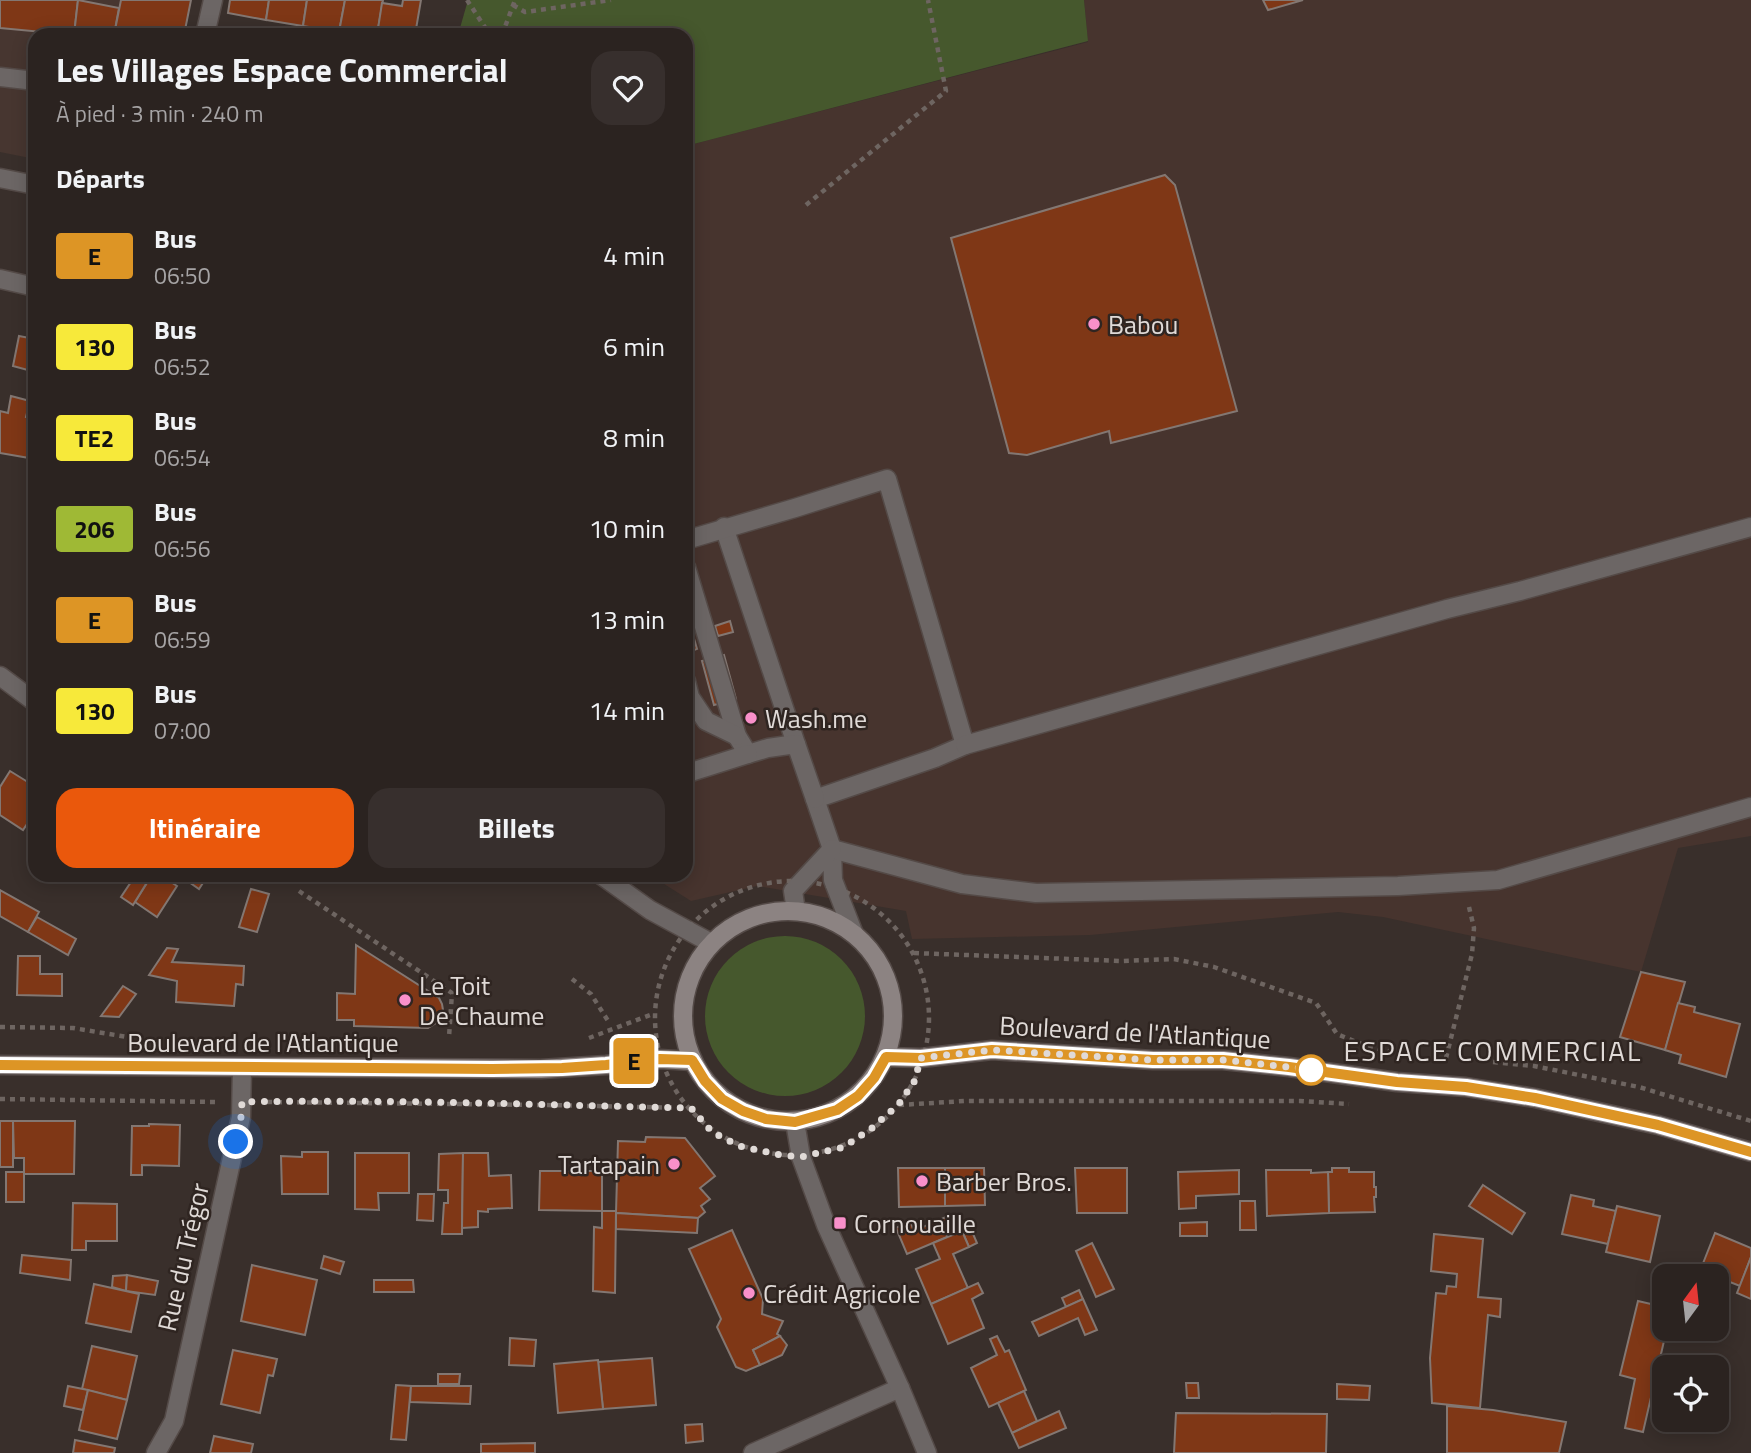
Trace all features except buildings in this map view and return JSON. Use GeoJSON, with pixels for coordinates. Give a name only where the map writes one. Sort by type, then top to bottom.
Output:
{"type":"FeatureCollection","features":[{"type":"Feature","properties":{"kind":"main road"},"geometry":{"type":"LineString","coordinates":[[796,911],[836,922],[854,934],[870,950],[883,969],[891,990],[894,1012],[892,1035],[886,1057],[874,1078],[858,1096],[837,1110],[795,1122],[766,1119],[743,1111],[722,1099],[705,1081],[692,1060],[683,1030],[684,999],[693,969],[711,943],[736,924],[765,913],[796,911]]}},
{"type":"Feature","properties":{"kind":"main road","name":"Boulevard de l'Atlantique"},"geometry":{"type":"LineString","coordinates":[[886,1057],[921,1058],[992,1050],[1153,1060],[1223,1060],[1289,1067],[1397,1082],[1466,1087],[1535,1098],[1658,1125],[1751,1152]]}},
{"type":"Feature","properties":{"kind":"main road","name":"Boulevard de l'Atlantique"},"geometry":{"type":"LineString","coordinates":[[0,1065],[541,1069],[660,1059],[692,1060]]}},
{"type":"Feature","properties":{"kind":"street"},"geometry":{"type":"LineString","coordinates":[[207,28],[213,0]]}},
{"type":"Feature","properties":{"kind":"street"},"geometry":{"type":"LineString","coordinates":[[0,76],[28,80]]}},
{"type":"Feature","properties":{"kind":"street"},"geometry":{"type":"LineString","coordinates":[[0,178],[28,184]]}},
{"type":"Feature","properties":{"kind":"street"},"geometry":{"type":"LineString","coordinates":[[0,279],[28,285]]}},
{"type":"Feature","properties":{"kind":"street"},"geometry":{"type":"LineString","coordinates":[[693,538],[887,479],[965,745]]}},
{"type":"Feature","properties":{"kind":"street"},"geometry":{"type":"LineString","coordinates":[[724,527],[832,849],[833,880],[854,934]]}},
{"type":"Feature","properties":{"kind":"street"},"geometry":{"type":"LineString","coordinates":[[815,799],[965,745],[1447,609],[1751,527]]}},
{"type":"Feature","properties":{"kind":"street"},"geometry":{"type":"LineString","coordinates":[[693,590],[737,736],[748,754]]}},
{"type":"Feature","properties":{"kind":"street"},"geometry":{"type":"LineString","coordinates":[[0,676],[28,697]]}},
{"type":"Feature","properties":{"kind":"street"},"geometry":{"type":"LineString","coordinates":[[693,702],[706,721],[737,736]]}},
{"type":"Feature","properties":{"kind":"street"},"geometry":{"type":"LineString","coordinates":[[693,771],[768,748],[796,744]]}},
{"type":"Feature","properties":{"kind":"street"},"geometry":{"type":"LineString","coordinates":[[832,849],[962,884],[1036,893],[1398,886],[1498,880],[1751,807]]}},
{"type":"Feature","properties":{"kind":"street"},"geometry":{"type":"LineString","coordinates":[[796,911],[793,891],[832,849]]}},
{"type":"Feature","properties":{"kind":"street"},"geometry":{"type":"LineString","coordinates":[[611,882],[650,910],[711,943]]}},
{"type":"Feature","properties":{"kind":"street","name":"Rue du Trégor"},"geometry":{"type":"LineString","coordinates":[[156,1453],[174,1421],[241,1117],[242,1068]]}},
{"type":"Feature","properties":{"kind":"street"},"geometry":{"type":"LineString","coordinates":[[795,1122],[801,1157],[826,1225],[927,1453]]}},
{"type":"Feature","properties":{"kind":"street"},"geometry":{"type":"LineString","coordinates":[[753,1453],[900,1388]]}},
{"type":"Feature","properties":{"kind":"path"},"geometry":{"type":"LineString","coordinates":[[467,0],[485,28]]}},
{"type":"Feature","properties":{"kind":"path"},"geometry":{"type":"LineString","coordinates":[[509,15],[611,0]]}},
{"type":"Feature","properties":{"kind":"path"},"geometry":{"type":"LineString","coordinates":[[806,205],[946,91],[928,0]]}},
{"type":"Feature","properties":{"kind":"path"},"geometry":{"type":"LineString","coordinates":[[504,28],[514,3],[525,12]]}},
{"type":"Feature","properties":{"kind":"path"},"geometry":{"type":"LineString","coordinates":[[803,881],[836,887],[881,913],[898,930],[914,953],[926,983],[929,1013],[914,1082],[898,1105],[872,1128],[844,1147],[801,1157],[739,1146],[712,1132],[682,1099],[660,1059],[653,1009],[658,980],[667,960],[707,907],[734,893],[768,883],[803,881]]}},
{"type":"Feature","properties":{"kind":"path"},"geometry":{"type":"LineString","coordinates":[[1446,1058],[1472,954],[1474,928],[1463,882]]}},
{"type":"Feature","properties":{"kind":"path"},"geometry":{"type":"LineString","coordinates":[[299,891],[452,993],[449,1037]]}},
{"type":"Feature","properties":{"kind":"path"},"geometry":{"type":"LineString","coordinates":[[914,953],[1122,961],[1174,959],[1214,967],[1316,1003],[1337,1034],[1366,1046],[1413,1055]]}},
{"type":"Feature","properties":{"kind":"path"},"geometry":{"type":"LineString","coordinates":[[572,979],[591,994],[610,1024]]}},
{"type":"Feature","properties":{"kind":"path"},"geometry":{"type":"LineString","coordinates":[[1436,1057],[1459,1059]]}},
{"type":"Feature","properties":{"kind":"path"},"geometry":{"type":"LineString","coordinates":[[1484,1061],[1534,1066],[1639,1087],[1751,1121]]}},
{"type":"Feature","properties":{"kind":"path"},"geometry":{"type":"LineString","coordinates":[[0,1099],[691,1108]]}},
{"type":"Feature","properties":{"kind":"path"},"geometry":{"type":"LineString","coordinates":[[898,1105],[965,1101],[1300,1101],[1355,1105]]}},
{"type":"Feature","properties":{"kind":"shaded area"},"geometry":{"type":"Polygon","coordinates":[[[0,0],[191,0],[185,28],[28,28],[28,158],[0,152],[0,0]]]}},
{"type":"Feature","properties":{"kind":"shaded area"},"geometry":{"type":"Polygon","coordinates":[[[1084,0],[1751,0],[1751,836],[1678,848],[1641,972],[1383,917],[1338,912],[1090,935],[912,939],[906,911],[757,886],[691,901],[661,882],[693,882],[693,144],[1088,42],[1084,0]]]}},
{"type":"Feature","properties":{"kind":"green space"},"geometry":{"type":"Polygon","coordinates":[[[468,0],[1084,0],[1088,41],[693,144],[693,28],[460,28],[468,0]]]}},
{"type":"Feature","properties":{"kind":"green space"},"geometry":{"type":"Polygon","coordinates":[[[785,936],[816,942],[842,959],[859,985],[865,1016],[859,1047],[842,1073],[816,1090],[785,1096],[754,1090],[728,1073],[711,1047],[705,1016],[711,985],[728,959],[754,942],[785,936]]]}},
{"type":"Feature","properties":{"kind":"bus line","name":"E"},"geometry":{"type":"LineString","coordinates":[[0,1065],[541,1069],[660,1059],[692,1060],[705,1081],[722,1099],[743,1111],[766,1119],[795,1122],[837,1110],[858,1096],[874,1078],[886,1057],[921,1058],[992,1050],[1153,1060],[1223,1060],[1397,1082],[1466,1087],[1535,1098],[1658,1125],[1751,1152]]}},
{"type":"Feature","properties":{"kind":"place","name":"Babou"},"geometry":{"type":"Point","coordinates":[1094,324]}},
{"type":"Feature","properties":{"kind":"place","name":"Wash.me"},"geometry":{"type":"Point","coordinates":[751,718]}},
{"type":"Feature","properties":{"kind":"place","name":"Le Toit De Chaume"},"geometry":{"type":"Point","coordinates":[405,1000]}},
{"type":"Feature","properties":{"kind":"place","name":"Tartapain"},"geometry":{"type":"Point","coordinates":[674,1164]}},
{"type":"Feature","properties":{"kind":"place","name":"Barber Bros."},"geometry":{"type":"Point","coordinates":[922,1181]}},
{"type":"Feature","properties":{"kind":"place","name":"Cornouaille"},"geometry":{"type":"Point","coordinates":[840,1223]}},
{"type":"Feature","properties":{"kind":"place","name":"Crédit Agricole"},"geometry":{"type":"Point","coordinates":[749,1293]}},
{"type":"Feature","properties":{"kind":"district","name":"ESPACE COMMERCIAL"},"geometry":{"type":"Point","coordinates":[1493,1050]}},
{"type":"Feature","properties":{"kind":"route"},"geometry":{"type":"LineString","coordinates":[[236,1142],[242,1102],[691,1108],[712,1132],[739,1146],[801,1157],[844,1147],[872,1128],[898,1105],[914,1082],[921,1058],[992,1050],[1153,1060],[1223,1060],[1316,1070],[1311,1070]]}}]}
